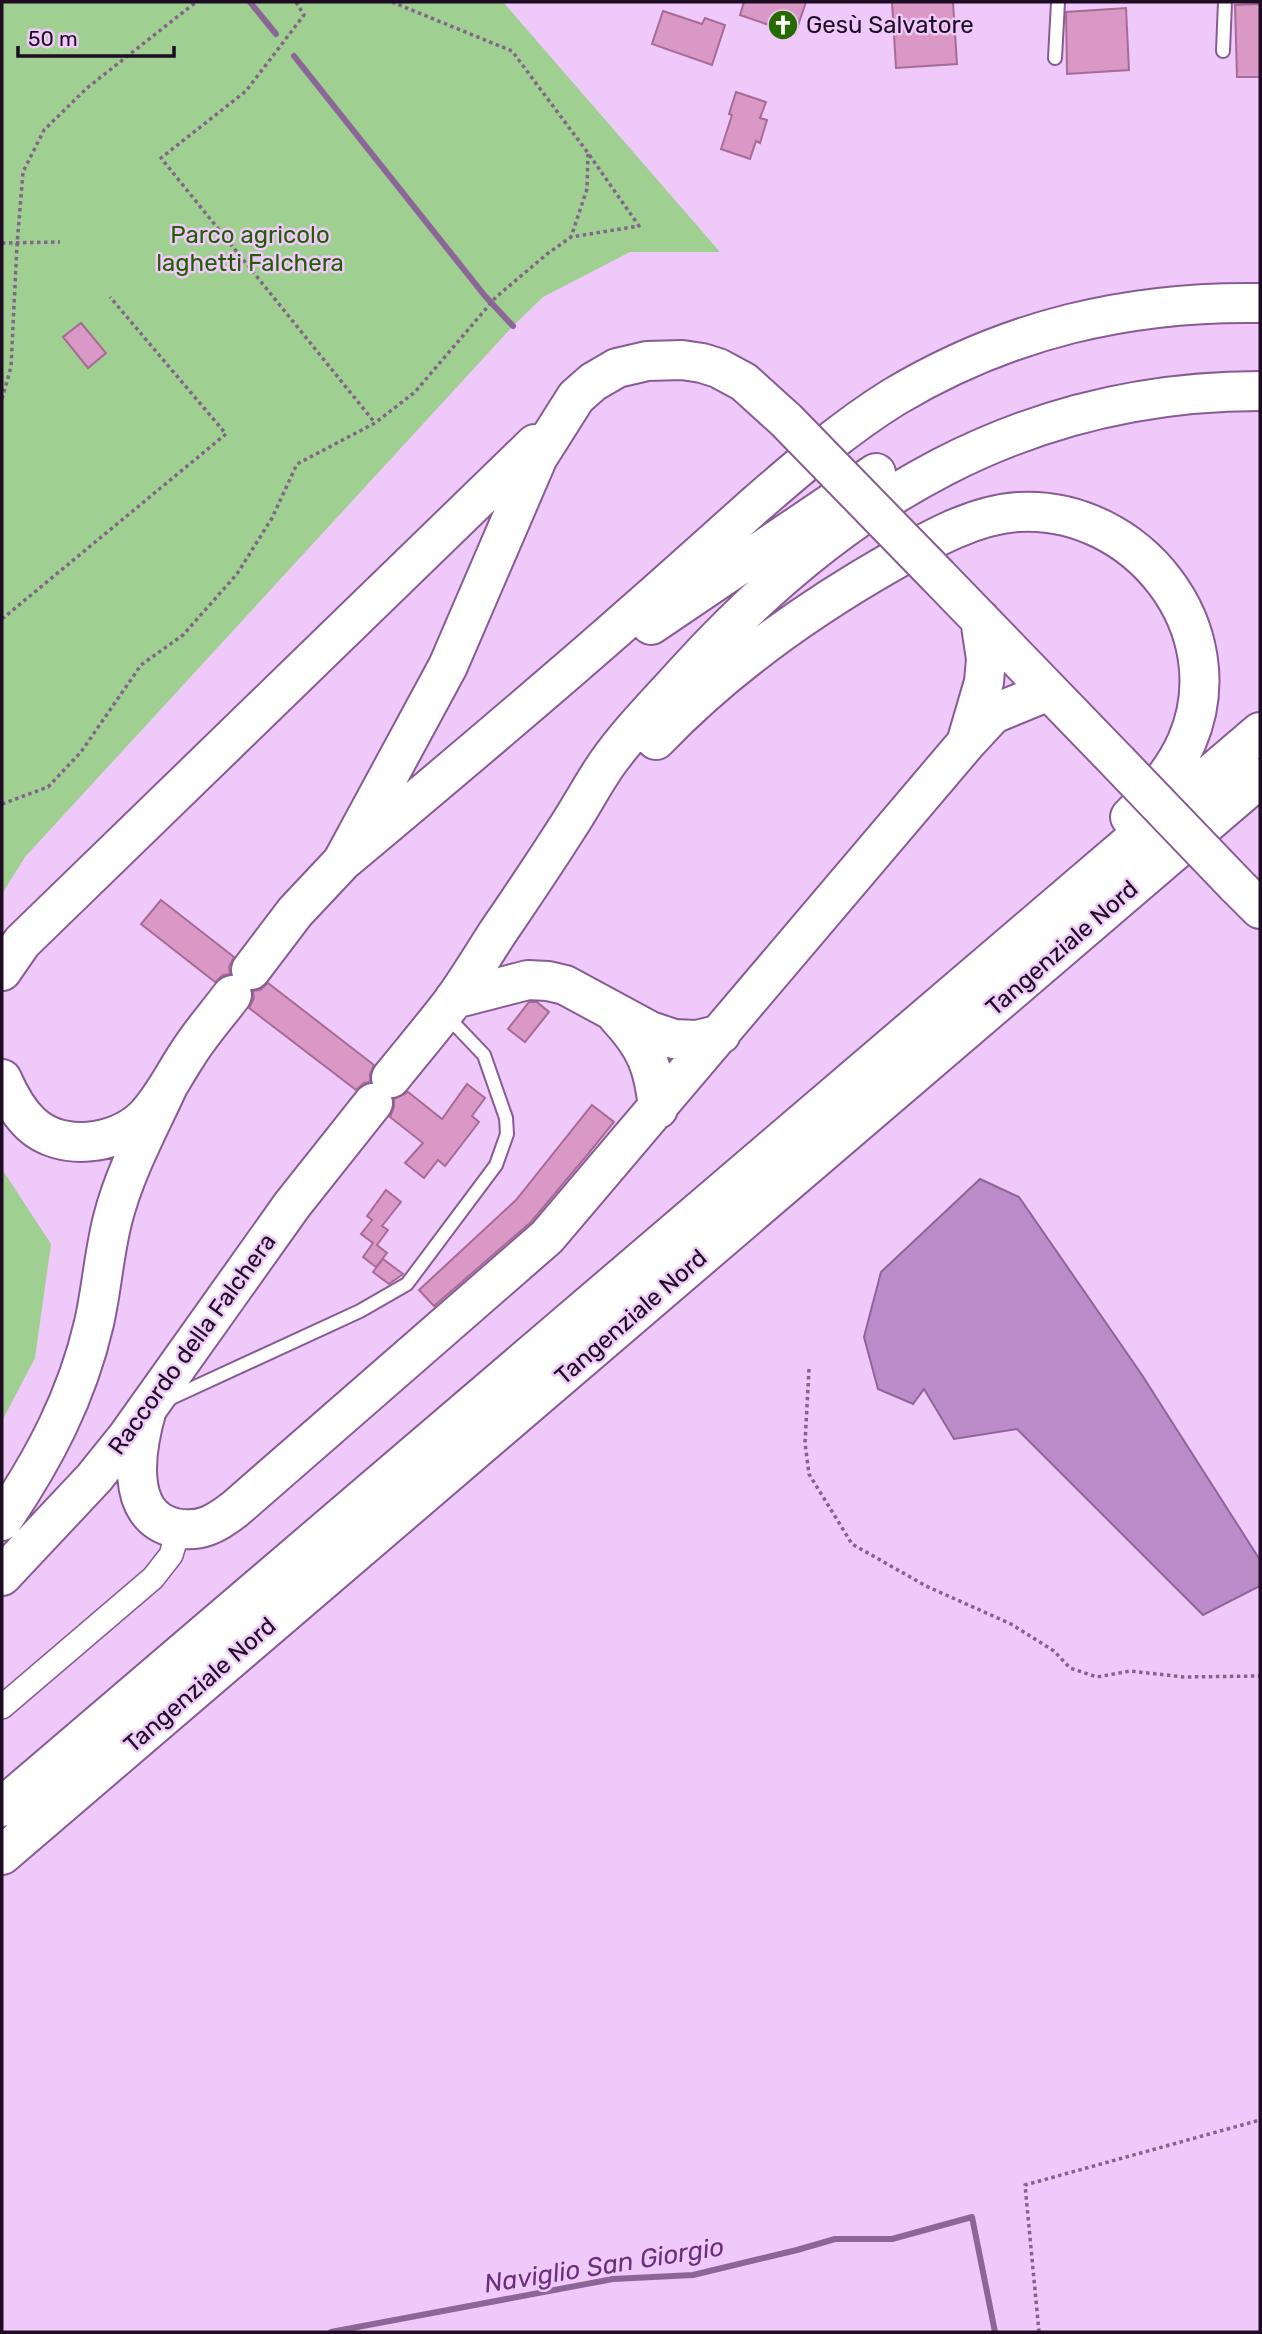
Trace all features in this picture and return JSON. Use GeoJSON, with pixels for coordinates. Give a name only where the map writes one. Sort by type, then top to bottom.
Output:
{"type":"FeatureCollection","features":[{"type":"Feature","properties":{"kind":"highway"},"geometry":{"type":"LineString","coordinates":[[2,1079],[20,1112],[43,1133],[78,1142],[116,1135],[134,1125],[154,1107],[187,1054],[295,912],[342,862],[521,712],[804,463],[894,398],[952,365],[1028,334],[1094,317],[1152,307],[1218,302],[1260,303]]}},
{"type":"Feature","properties":{"kind":"highway"},"geometry":{"type":"LineString","coordinates":[[342,862],[448,666],[538,457],[562,416],[576,397],[606,374],[631,364],[666,359],[702,363],[730,373],[760,394],[1248,897]]}},
{"type":"Feature","properties":{"kind":"highway"},"geometry":{"type":"LineString","coordinates":[[521,712],[870,477],[939,440],[1033,402],[1111,382],[1196,371],[1260,368]]}},
{"type":"Feature","properties":{"kind":"highway"},"geometry":{"type":"LineString","coordinates":[[570,824],[607,763],[717,638],[802,559],[895,492],[958,458],[1072,414],[1148,399],[1219,391],[1260,391]]}},
{"type":"Feature","properties":{"kind":"highway"},"geometry":{"type":"LineString","coordinates":[[2,971],[22,942],[562,416]]}},
{"type":"Feature","properties":{"kind":"highway"},"geometry":{"type":"LineString","coordinates":[[570,824],[708,691],[755,652],[845,588],[941,534],[982,519],[1017,512],[1051,513],[1086,521],[1113,534],[1138,552],[1159,573],[1177,600],[1191,627],[1198,657],[1199,687],[1195,713],[1188,740],[1171,772],[1120,827],[1065,900]]}},
{"type":"Feature","properties":{"kind":"highway"},"geometry":{"type":"LineString","coordinates":[[967,742],[984,682],[985,659],[980,619]]}},
{"type":"Feature","properties":{"kind":"highway"},"geometry":{"type":"LineString","coordinates":[[147,1409],[138,1439],[140,1494],[145,1507],[152,1517],[165,1525],[179,1528],[200,1530],[222,1519],[359,1403],[547,1237],[967,742],[993,714],[1049,691]]}},
{"type":"Feature","properties":{"kind":"highway"},"geometry":{"type":"LineString","coordinates":[[967,742],[1002,724],[1021,719],[1075,717]]}},
{"type":"Feature","properties":{"kind":"highway","name":"Tangenziale Nord"},"geometry":{"type":"LineString","coordinates":[[2,1807],[1260,732]]}},
{"type":"Feature","properties":{"kind":"highway","name":"Tangenziale Nord"},"geometry":{"type":"LineString","coordinates":[[2,1855],[1260,778]]}},
{"type":"Feature","properties":{"kind":"highway","name":"Raccordo della Falchera"},"geometry":{"type":"LineString","coordinates":[[2,1576],[94,1478],[147,1409],[292,1205],[449,1006],[570,824]]}},
{"type":"Feature","properties":{"kind":"highway"},"geometry":{"type":"LineString","coordinates":[[449,1006],[528,980],[548,981],[565,985],[650,1031],[674,1040],[697,1040],[721,1034]]}},
{"type":"Feature","properties":{"kind":"highway"},"geometry":{"type":"LineString","coordinates":[[611,1010],[637,1037],[648,1059],[656,1086],[658,1109]]}},
{"type":"Feature","properties":{"kind":"highway"},"geometry":{"type":"LineString","coordinates":[[2,1521],[32,1474],[69,1405],[94,1321],[113,1218],[127,1176],[169,1084]]}},
{"type":"Feature","properties":{"kind":"street"},"geometry":{"type":"LineString","coordinates":[[2,1707],[153,1578],[171,1555],[179,1528]]}},
{"type":"Feature","properties":{"kind":"lane"},"geometry":{"type":"LineString","coordinates":[[1055,58],[1058,2]]}},
{"type":"Feature","properties":{"kind":"lane"},"geometry":{"type":"LineString","coordinates":[[1223,51],[1225,2]]}},
{"type":"Feature","properties":{"kind":"lane"},"geometry":{"type":"LineString","coordinates":[[147,1409],[359,1311],[407,1284],[496,1165],[507,1134],[506,1118],[484,1055],[449,1006]]}},
{"type":"Feature","properties":{"kind":"path"},"geometry":{"type":"LineString","coordinates":[[2,400],[11,367],[23,172],[44,130],[87,88],[196,2]]}},
{"type":"Feature","properties":{"kind":"path"},"geometry":{"type":"LineString","coordinates":[[296,2],[304,15],[246,91],[162,158],[376,423]]}},
{"type":"Feature","properties":{"kind":"path"},"geometry":{"type":"LineString","coordinates":[[2,804],[48,787],[81,752],[141,665],[183,635],[237,574],[271,518],[297,464],[376,423],[415,392],[496,297],[571,237],[639,226],[512,51],[393,2]]}},
{"type":"Feature","properties":{"kind":"path"},"geometry":{"type":"LineString","coordinates":[[571,237],[587,189],[588,153]]}},
{"type":"Feature","properties":{"kind":"path"},"geometry":{"type":"LineString","coordinates":[[2,243],[17,245],[60,242]]}},
{"type":"Feature","properties":{"kind":"path"},"geometry":{"type":"LineString","coordinates":[[2,620],[226,435],[110,297]]}},
{"type":"Feature","properties":{"kind":"path"},"geometry":{"type":"LineString","coordinates":[[809,1369],[805,1443],[809,1474],[852,1544],[926,1586],[1011,1624],[1054,1651],[1070,1668],[1079,1671],[1097,1676],[1130,1671],[1184,1677],[1260,1676]]}},
{"type":"Feature","properties":{"kind":"path"},"geometry":{"type":"LineString","coordinates":[[1039,2332],[1025,2185],[1260,2120]]}},
{"type":"Feature","properties":{"kind":"green space","name":"Parco agricolo laghetti Falchera"},"geometry":{"type":"Polygon","coordinates":[[[2,2],[503,2],[720,252],[630,252],[543,297],[513,326],[25,857],[2,894],[2,2]]]}},
{"type":"Feature","properties":{"kind":"green space"},"geometry":{"type":"Polygon","coordinates":[[[2,1169],[51,1244],[35,1358],[2,1421],[2,1169]]]}},
{"type":"Feature","properties":{"kind":"shaded area"},"geometry":{"type":"Polygon","coordinates":[[[980,1179],[1019,1197],[1142,1375],[1260,1560],[1260,1586],[1203,1615],[1017,1429],[954,1439],[924,1389],[913,1404],[878,1389],[864,1337],[881,1272],[980,1179]]]}},
{"type":"Feature","properties":{"kind":"building","name":"Gesù Salvatore"},"geometry":{"type":"Polygon","coordinates":[[[744,2],[806,2],[795,34],[740,15],[744,2]]]}},
{"type":"Feature","properties":{"kind":"building"},"geometry":{"type":"Polygon","coordinates":[[[892,2],[953,2],[957,64],[896,68],[892,2]]]}},
{"type":"Feature","properties":{"kind":"building"},"geometry":{"type":"Polygon","coordinates":[[[1260,4],[1260,77],[1237,77],[1235,5],[1260,4]]]}},
{"type":"Feature","properties":{"kind":"building"},"geometry":{"type":"Polygon","coordinates":[[[1126,8],[1129,70],[1067,74],[1066,12],[1126,8]]]}},
{"type":"Feature","properties":{"kind":"building"},"geometry":{"type":"Polygon","coordinates":[[[663,11],[702,24],[705,18],[725,25],[712,65],[652,44],[663,11]]]}},
{"type":"Feature","properties":{"kind":"building"},"geometry":{"type":"Polygon","coordinates":[[[736,92],[766,102],[760,118],[767,120],[760,143],[756,141],[750,159],[721,149],[736,92]]]}},
{"type":"Feature","properties":{"kind":"building"},"geometry":{"type":"Polygon","coordinates":[[[81,323],[106,353],[88,368],[63,337],[81,323]]]}},
{"type":"Feature","properties":{"kind":"building"},"geometry":{"type":"Polygon","coordinates":[[[161,900],[234,957],[229,967],[230,974],[223,975],[215,982],[141,924],[161,900]]]}},
{"type":"Feature","properties":{"kind":"building"},"geometry":{"type":"Polygon","coordinates":[[[268,983],[374,1065],[370,1082],[364,1083],[356,1090],[249,1008],[254,998],[253,991],[260,990],[268,983]]]}},
{"type":"Feature","properties":{"kind":"building"},"geometry":{"type":"Polygon","coordinates":[[[529,1002],[537,1002],[549,1012],[525,1042],[508,1029],[529,1002]]]}},
{"type":"Feature","properties":{"kind":"building"},"geometry":{"type":"Polygon","coordinates":[[[467,1084],[485,1098],[472,1116],[479,1122],[445,1166],[438,1160],[424,1178],[405,1163],[423,1143],[390,1117],[394,1099],[408,1092],[442,1119],[467,1084]]]}},
{"type":"Feature","properties":{"kind":"building"},"geometry":{"type":"Polygon","coordinates":[[[592,1105],[614,1122],[531,1222],[434,1306],[419,1290],[516,1200],[592,1105]]]}},
{"type":"Feature","properties":{"kind":"building"},"geometry":{"type":"Polygon","coordinates":[[[386,1190],[401,1202],[382,1226],[388,1230],[377,1245],[387,1253],[376,1267],[363,1257],[373,1243],[361,1234],[372,1220],[367,1216],[386,1190]]]}},
{"type":"Feature","properties":{"kind":"building"},"geometry":{"type":"Polygon","coordinates":[[[383,1259],[403,1274],[389,1284],[373,1272],[383,1259]]]}},
{"type":"Feature","properties":{"kind":"waterway"},"geometry":{"type":"LineString","coordinates":[[250,2],[276,34]]}},
{"type":"Feature","properties":{"kind":"waterway"},"geometry":{"type":"LineString","coordinates":[[294,56],[485,296],[513,326]]}},
{"type":"Feature","properties":{"kind":"waterway","name":"Naviglio San Giorgio"},"geometry":{"type":"LineString","coordinates":[[331,2332],[613,2279],[693,2275],[835,2239],[892,2239],[972,2217],[995,2332]]}},
{"type":"Feature","properties":{"kind":"place","name":"Gesù Salvatore"},"geometry":{"type":"Point","coordinates":[783,25]}}]}
